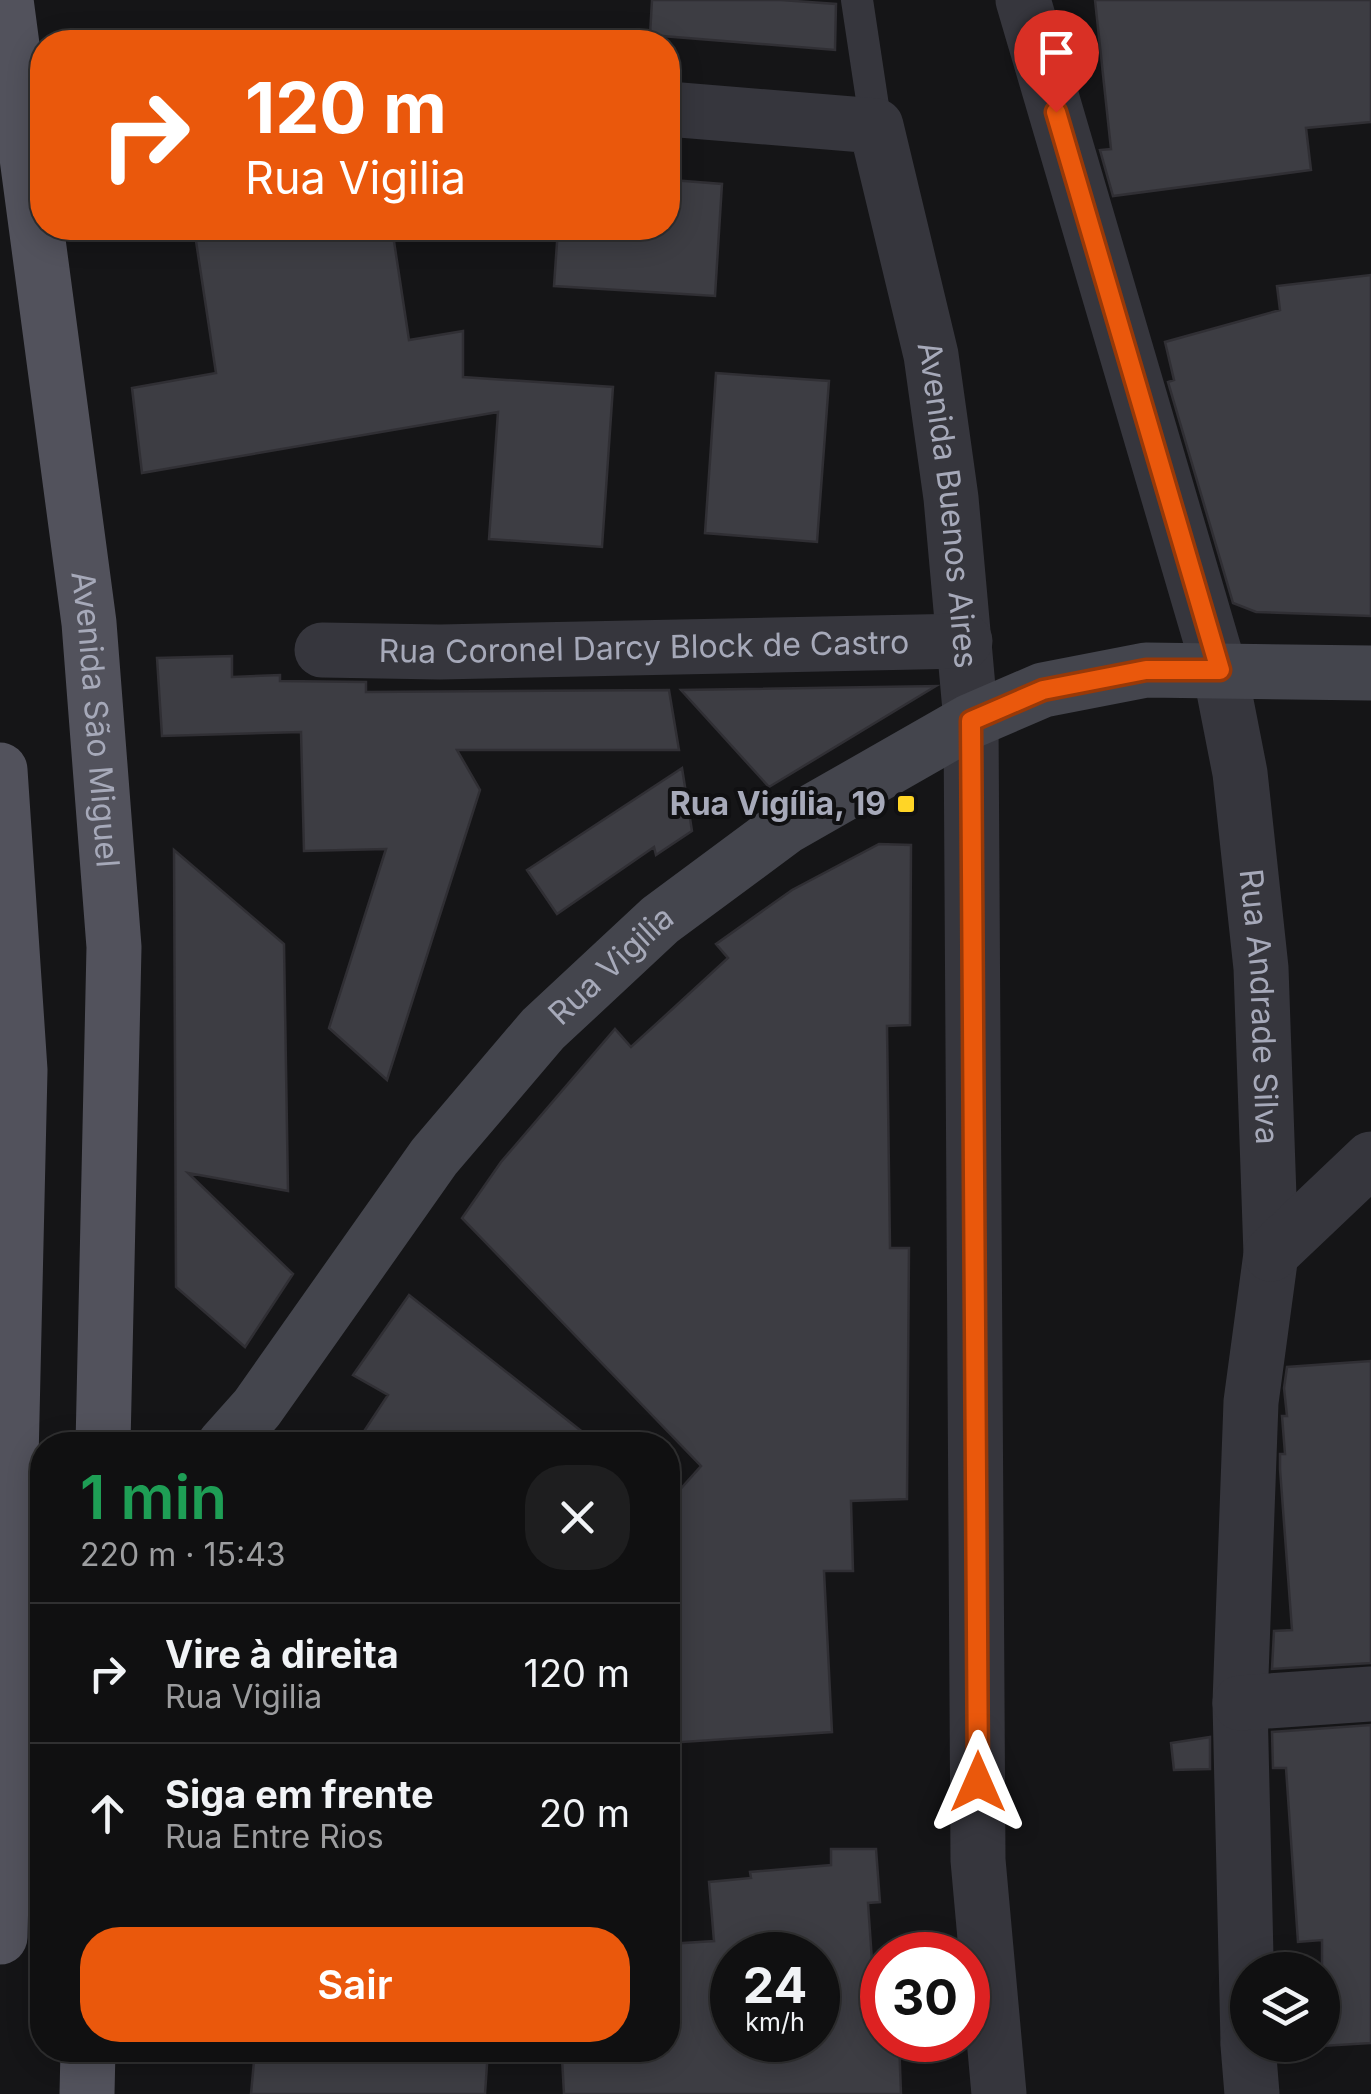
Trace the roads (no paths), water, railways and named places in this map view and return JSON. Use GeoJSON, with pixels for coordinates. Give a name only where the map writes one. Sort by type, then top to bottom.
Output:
{"type":"FeatureCollection","features":[{"type":"Feature","properties":{"kind":"main road","name":"Avenida São Miguel"},"geometry":{"type":"LineString","coordinates":[[6,0],[30,180]]}},
{"type":"Feature","properties":{"kind":"main road","name":"Avenida São Miguel"},"geometry":{"type":"LineString","coordinates":[[38,240],[89,623],[114,947],[103,1432]]}},
{"type":"Feature","properties":{"kind":"main road"},"geometry":{"type":"LineString","coordinates":[[0,770],[25,1578],[1,1904]]}},
{"type":"Feature","properties":{"kind":"main road"},"geometry":{"type":"LineString","coordinates":[[86,2094],[87,2062]]}},
{"type":"Feature","properties":{"kind":"street","name":"Rua Andrade Silva"},"geometry":{"type":"LineString","coordinates":[[1023,0],[1220,670],[1240,772],[1261,968],[1270,1254],[1251,1402],[1240,1703],[1246,1952]]}},
{"type":"Feature","properties":{"kind":"street"},"geometry":{"type":"LineString","coordinates":[[680,110],[876,126]]}},
{"type":"Feature","properties":{"kind":"street","name":"Avenida Buenos Aires"},"geometry":{"type":"LineString","coordinates":[[876,126],[930,355],[951,498],[971,721],[978,1860],[998,2094]]}},
{"type":"Feature","properties":{"kind":"street","name":"Rua Coronel Darcy Block de Castro"},"geometry":{"type":"LineString","coordinates":[[322,650],[440,652],[965,641]]}},
{"type":"Feature","properties":{"kind":"street","name":"Rua Vigilia"},"geometry":{"type":"LineString","coordinates":[[236,1432],[257,1408],[434,1157],[543,1029],[660,920],[787,826],[971,721],[1043,690],[1146,670],[1371,673]]}},
{"type":"Feature","properties":{"kind":"street"},"geometry":{"type":"LineString","coordinates":[[1270,1254],[1371,1159]]}},
{"type":"Feature","properties":{"kind":"street"},"geometry":{"type":"LineString","coordinates":[[1240,1703],[1371,1694]]}},
{"type":"Feature","properties":{"kind":"street","name":"Rua Andrade Silva"},"geometry":{"type":"LineString","coordinates":[[1249,2062],[1252,2094]]}},
{"type":"Feature","properties":{"kind":"lane","name":"Avenida Buenos Aires"},"geometry":{"type":"LineString","coordinates":[[858,0],[876,126]]}},
{"type":"Feature","properties":{"kind":"place","name":"Rua Vigília, 19"},"geometry":{"type":"Point","coordinates":[906,804]}}]}
